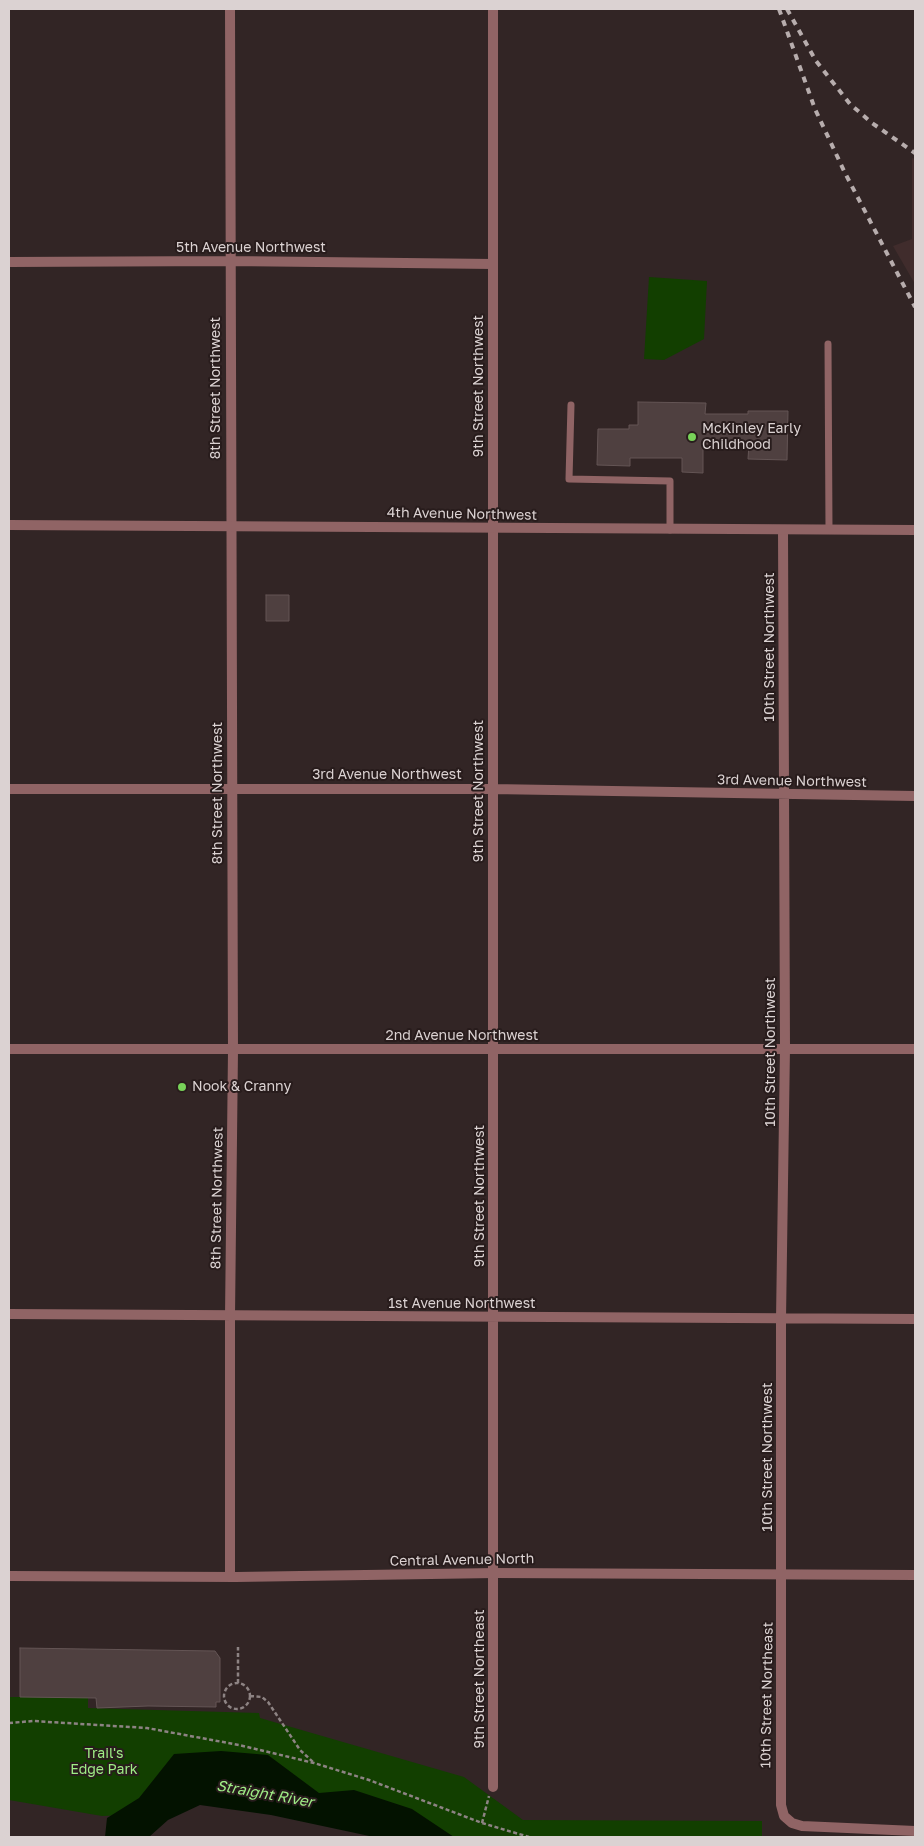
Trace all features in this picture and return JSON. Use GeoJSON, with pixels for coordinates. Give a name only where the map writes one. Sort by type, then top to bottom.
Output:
{"type":"FeatureCollection","features":[{"type":"Feature","properties":{"kind":"street","name":"8th Street Northwest"},"geometry":{"type":"LineString","coordinates":[[230,9],[233,1050],[230,1577]]}},
{"type":"Feature","properties":{"kind":"street","name":"9th Street Northwest"},"geometry":{"type":"LineString","coordinates":[[493,9],[494,1572]]}},
{"type":"Feature","properties":{"kind":"street","name":"5th Avenue Northwest"},"geometry":{"type":"LineString","coordinates":[[9,262],[230,261],[493,264]]}},
{"type":"Feature","properties":{"kind":"street","name":"4th Avenue Northwest"},"geometry":{"type":"LineString","coordinates":[[9,525],[915,530]]}},
{"type":"Feature","properties":{"kind":"street","name":"10th Street Northwest"},"geometry":{"type":"LineString","coordinates":[[782,1574],[781,1319],[785,1048],[783,530]]}},
{"type":"Feature","properties":{"kind":"street","name":"3rd Avenue Northwest"},"geometry":{"type":"LineString","coordinates":[[9,789],[492,789],[915,796]]}},
{"type":"Feature","properties":{"kind":"street","name":"2nd Avenue Northwest"},"geometry":{"type":"LineString","coordinates":[[9,1049],[915,1049]]}},
{"type":"Feature","properties":{"kind":"street","name":"1st Avenue Northwest"},"geometry":{"type":"LineString","coordinates":[[9,1314],[915,1319]]}},
{"type":"Feature","properties":{"kind":"street","name":"Central Avenue North"},"geometry":{"type":"LineString","coordinates":[[9,1576],[230,1577],[494,1572],[915,1576]]}},
{"type":"Feature","properties":{"kind":"street","name":"9th Street Northeast"},"geometry":{"type":"LineString","coordinates":[[493,1786],[494,1572]]}},
{"type":"Feature","properties":{"kind":"street","name":"10th Street Northeast"},"geometry":{"type":"LineString","coordinates":[[782,1574],[780,1794],[784,1816],[792,1823],[812,1828],[915,1832]]}},
{"type":"Feature","properties":{"kind":"lane"},"geometry":{"type":"LineString","coordinates":[[828,344],[829,530]]}},
{"type":"Feature","properties":{"kind":"lane"},"geometry":{"type":"LineString","coordinates":[[571,405],[569,479],[670,481],[670,530]]}},
{"type":"Feature","properties":{"kind":"path"},"geometry":{"type":"LineString","coordinates":[[238,1647],[238,1682]]}},
{"type":"Feature","properties":{"kind":"path"},"geometry":{"type":"LineString","coordinates":[[238,1682],[246,1687],[250,1696],[242,1707],[232,1708],[227,1704],[223,1695],[225,1689],[230,1684],[238,1682]]}},
{"type":"Feature","properties":{"kind":"path"},"geometry":{"type":"LineString","coordinates":[[250,1696],[262,1697],[268,1702],[300,1750],[314,1763]]}},
{"type":"Feature","properties":{"kind":"path"},"geometry":{"type":"LineString","coordinates":[[9,1723],[33,1721],[147,1728],[222,1742],[314,1763],[369,1780],[482,1823],[530,1837]]}},
{"type":"Feature","properties":{"kind":"path"},"geometry":{"type":"LineString","coordinates":[[482,1823],[485,1804],[493,1786]]}},
{"type":"Feature","properties":{"kind":"shaded area"},"geometry":{"type":"Polygon","coordinates":[[[912,158],[915,159],[915,284],[893,246],[912,239],[912,158]]]}},
{"type":"Feature","properties":{"kind":"green space"},"geometry":{"type":"Polygon","coordinates":[[[649,277],[707,281],[704,339],[664,360],[644,359],[649,277]]]}},
{"type":"Feature","properties":{"kind":"green space","name":"Trail's Edge Park"},"geometry":{"type":"Polygon","coordinates":[[[9,1697],[88,1697],[88,1708],[259,1713],[260,1718],[464,1777],[523,1820],[762,1821],[762,1837],[412,1837],[230,1786],[128,1815],[102,1816],[9,1800],[9,1697]]]}},
{"type":"Feature","properties":{"kind":"water","name":"Straight River"},"geometry":{"type":"Polygon","coordinates":[[[221,1751],[268,1755],[319,1793],[354,1790],[412,1809],[454,1837],[374,1837],[271,1815],[200,1805],[168,1820],[149,1837],[105,1837],[107,1818],[139,1798],[174,1754],[221,1751]]]}},
{"type":"Feature","properties":{"kind":"building","name":"McKinley Early Childhood"},"geometry":{"type":"Polygon","coordinates":[[[638,402],[706,403],[705,414],[748,414],[748,411],[788,411],[787,460],[748,459],[749,444],[703,444],[703,473],[682,472],[682,458],[630,458],[630,466],[597,465],[598,429],[629,429],[629,425],[638,425],[638,402]]]}},
{"type":"Feature","properties":{"kind":"building"},"geometry":{"type":"Polygon","coordinates":[[[266,595],[289,595],[289,621],[266,621],[266,595]]]}},
{"type":"Feature","properties":{"kind":"building"},"geometry":{"type":"Polygon","coordinates":[[[20,1648],[215,1651],[220,1658],[220,1702],[216,1702],[216,1707],[148,1706],[97,1708],[96,1698],[20,1697],[20,1648]]]}},
{"type":"Feature","properties":{"kind":"railway"},"geometry":{"type":"LineString","coordinates":[[779,9],[815,109],[845,173],[915,307]]}},
{"type":"Feature","properties":{"kind":"railway"},"geometry":{"type":"LineString","coordinates":[[787,9],[816,61],[850,104],[872,123],[915,153]]}},
{"type":"Feature","properties":{"kind":"place","name":"McKinley Early Childhood"},"geometry":{"type":"Point","coordinates":[692,437]}},
{"type":"Feature","properties":{"kind":"place","name":"Nook & Cranny"},"geometry":{"type":"Point","coordinates":[182,1087]}}]}
